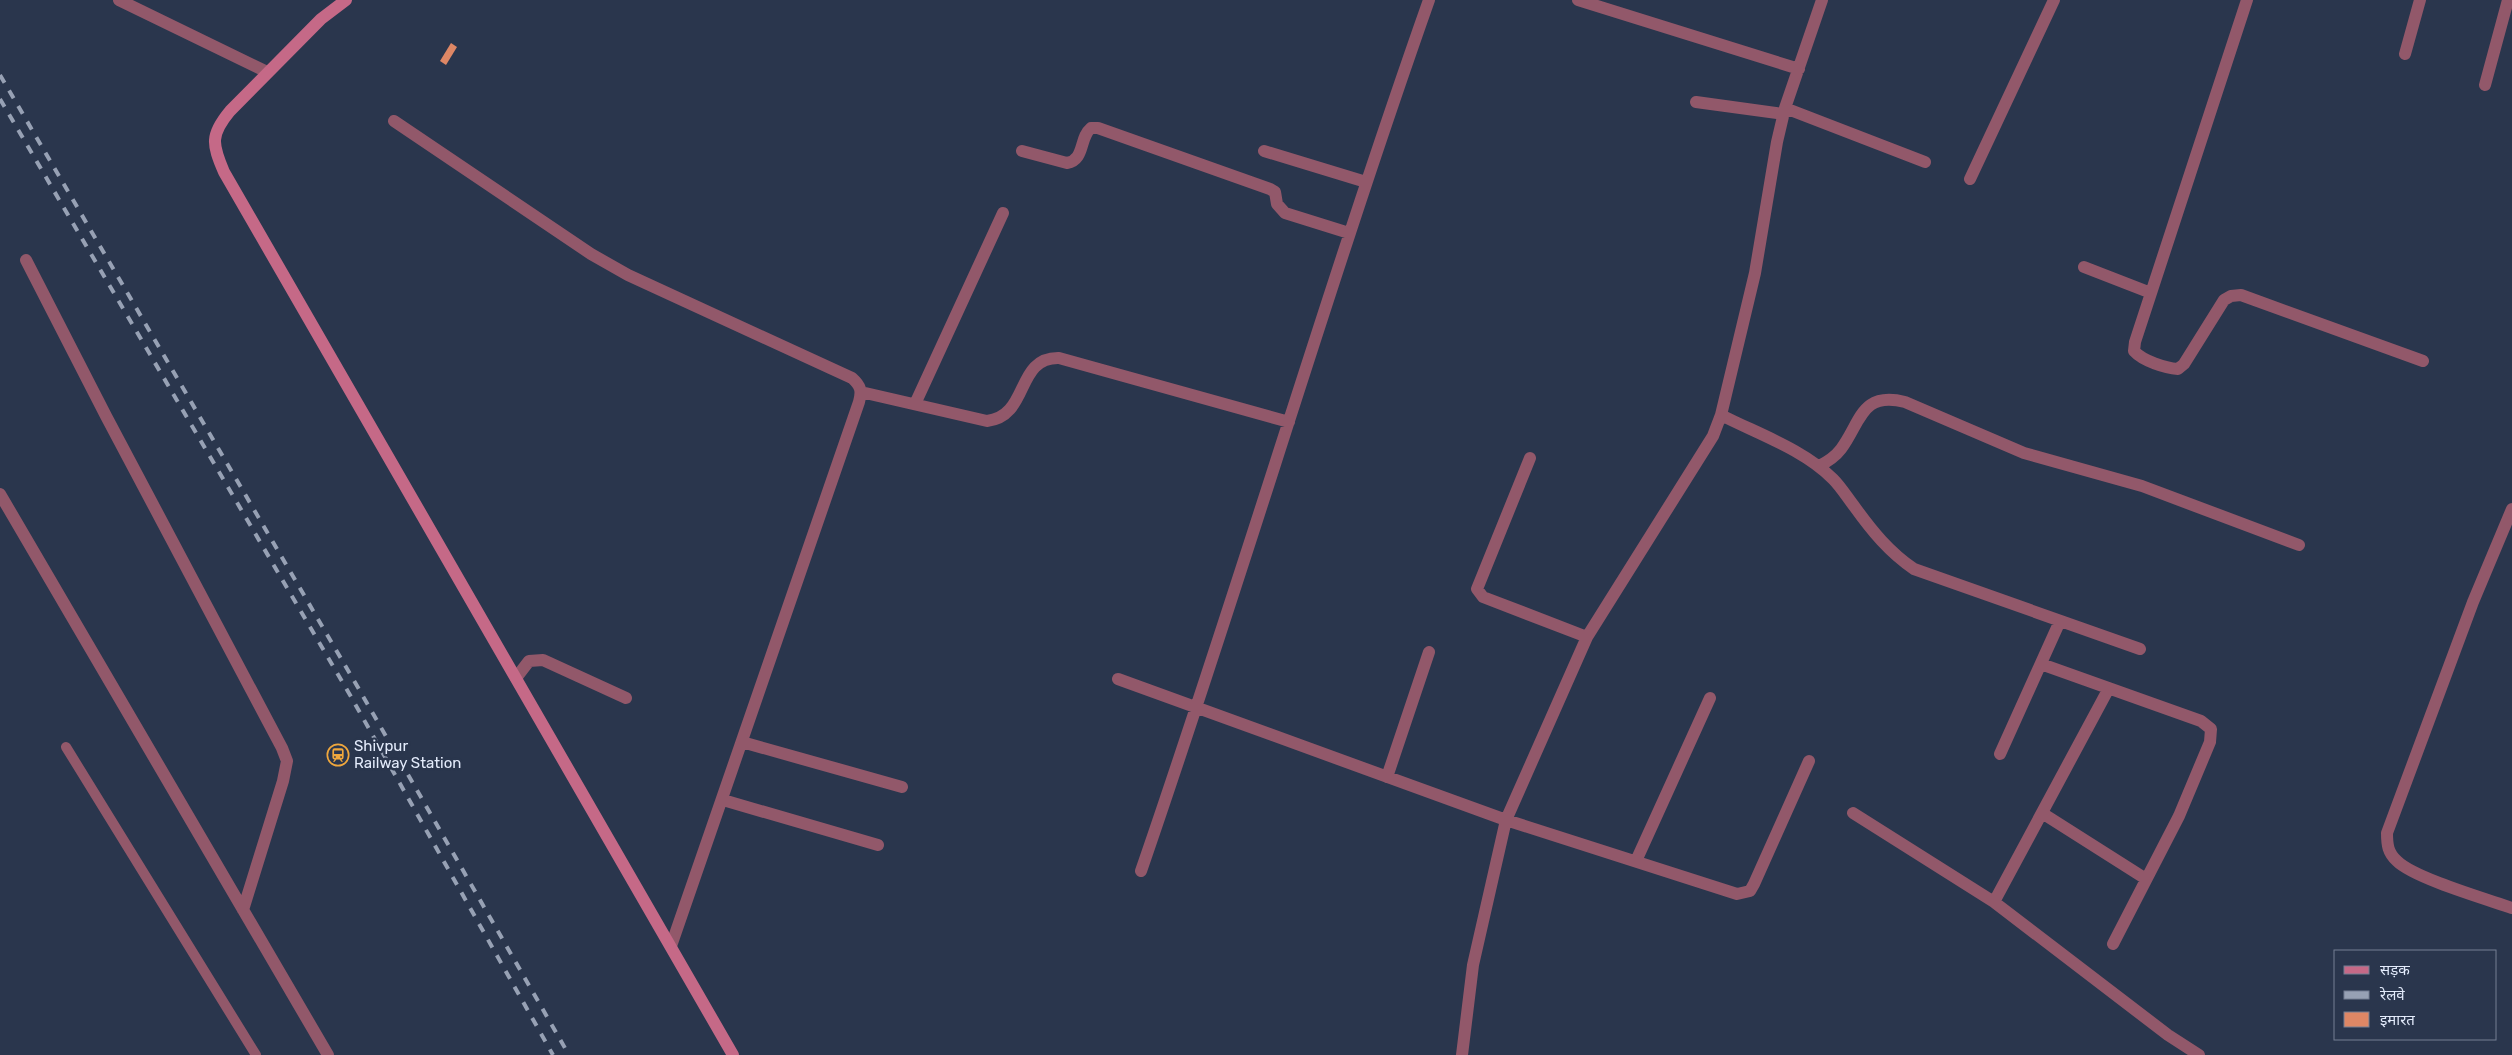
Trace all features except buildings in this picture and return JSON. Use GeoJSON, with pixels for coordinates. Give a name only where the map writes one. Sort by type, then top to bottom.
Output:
{"type":"FeatureCollection","features":[{"type":"Feature","properties":{"kind":"street"},"geometry":{"type":"LineString","coordinates":[[119,0],[267,72]]}},
{"type":"Feature","properties":{"kind":"street"},"geometry":{"type":"LineString","coordinates":[[346,0],[321,19],[267,72],[220,123],[214,137],[215,152],[229,180],[733,1055]]}},
{"type":"Feature","properties":{"kind":"street"},"geometry":{"type":"LineString","coordinates":[[1141,871],[1198,708],[1349,233],[1429,0]]}},
{"type":"Feature","properties":{"kind":"street"},"geometry":{"type":"LineString","coordinates":[[1578,0],[1799,69]]}},
{"type":"Feature","properties":{"kind":"street"},"geometry":{"type":"LineString","coordinates":[[1462,1055],[1473,965],[1506,820],[1587,637],[1713,436],[1721,415],[1756,274],[1777,142],[1785,111],[1822,0]]}},
{"type":"Feature","properties":{"kind":"street"},"geometry":{"type":"LineString","coordinates":[[1970,179],[2054,0]]}},
{"type":"Feature","properties":{"kind":"street"},"geometry":{"type":"LineString","coordinates":[[2247,0],[2134,342],[2134,351],[2139,356],[2178,369],[2184,364],[2224,300],[2240,295],[2423,361]]}},
{"type":"Feature","properties":{"kind":"street"},"geometry":{"type":"LineString","coordinates":[[2405,54],[2420,0]]}},
{"type":"Feature","properties":{"kind":"street"},"geometry":{"type":"LineString","coordinates":[[2485,84],[2508,0]]}},
{"type":"Feature","properties":{"kind":"street"},"geometry":{"type":"LineString","coordinates":[[1696,102],[1785,111],[1925,162]]}},
{"type":"Feature","properties":{"kind":"street"},"geometry":{"type":"LineString","coordinates":[[394,121],[591,254],[628,275],[852,378],[859,384],[861,392],[723,800],[671,946]]}},
{"type":"Feature","properties":{"kind":"street"},"geometry":{"type":"LineString","coordinates":[[1022,151],[1067,163],[1074,162],[1078,158],[1086,132],[1091,128],[1098,128],[1270,189],[1275,192],[1277,204],[1284,213],[1349,233]]}},
{"type":"Feature","properties":{"kind":"street"},"geometry":{"type":"LineString","coordinates":[[1264,151],[1366,182]]}},
{"type":"Feature","properties":{"kind":"street"},"geometry":{"type":"LineString","coordinates":[[915,404],[1003,212]]}},
{"type":"Feature","properties":{"kind":"street"},"geometry":{"type":"LineString","coordinates":[[26,260],[287,761],[283,781],[243,910]]}},
{"type":"Feature","properties":{"kind":"street"},"geometry":{"type":"LineString","coordinates":[[2084,268],[2151,293]]}},
{"type":"Feature","properties":{"kind":"street"},"geometry":{"type":"LineString","coordinates":[[861,392],[987,421],[999,420],[1008,413],[1036,365],[1046,358],[1059,358],[1289,422]]}},
{"type":"Feature","properties":{"kind":"street"},"geometry":{"type":"LineString","coordinates":[[1819,466],[1840,450],[1869,404],[1881,399],[1893,399],[1905,402],[2024,453],[2142,486],[2299,545]]}},
{"type":"Feature","properties":{"kind":"street"},"geometry":{"type":"LineString","coordinates":[[1721,415],[1804,456],[1819,466],[1835,480],[1894,556],[1914,569],[2140,649]]}},
{"type":"Feature","properties":{"kind":"street"},"geometry":{"type":"LineString","coordinates":[[1530,458],[1477,589],[1483,597],[1587,637]]}},
{"type":"Feature","properties":{"kind":"street"},"geometry":{"type":"LineString","coordinates":[[0,494],[328,1055]]}},
{"type":"Feature","properties":{"kind":"street"},"geometry":{"type":"LineString","coordinates":[[2512,509],[2474,602],[2387,833],[2388,850],[2397,862],[2418,873],[2512,908]]}},
{"type":"Feature","properties":{"kind":"street"},"geometry":{"type":"LineString","coordinates":[[2000,754],[2060,621]]}},
{"type":"Feature","properties":{"kind":"street"},"geometry":{"type":"LineString","coordinates":[[1387,776],[1429,652]]}},
{"type":"Feature","properties":{"kind":"street"},"geometry":{"type":"LineString","coordinates":[[516,678],[529,661],[543,660],[626,698]]}},
{"type":"Feature","properties":{"kind":"street"},"geometry":{"type":"LineString","coordinates":[[2041,664],[2201,721],[2211,730],[2210,742],[2179,816],[2113,944]]}},
{"type":"Feature","properties":{"kind":"street"},"geometry":{"type":"LineString","coordinates":[[1118,679],[1506,820],[1737,894],[1750,891],[1809,761]]}},
{"type":"Feature","properties":{"kind":"street"},"geometry":{"type":"LineString","coordinates":[[1994,902],[2109,688]]}},
{"type":"Feature","properties":{"kind":"street"},"geometry":{"type":"LineString","coordinates":[[1636,861],[1710,698]]}},
{"type":"Feature","properties":{"kind":"street"},"geometry":{"type":"LineString","coordinates":[[742,742],[902,787]]}},
{"type":"Feature","properties":{"kind":"street"},"geometry":{"type":"LineString","coordinates":[[723,800],[878,845]]}},
{"type":"Feature","properties":{"kind":"street"},"geometry":{"type":"LineString","coordinates":[[1853,813],[1994,902],[2168,1035],[2199,1055]]}},
{"type":"Feature","properties":{"kind":"street"},"geometry":{"type":"LineString","coordinates":[[2042,814],[2146,879]]}},
{"type":"Feature","properties":{"kind":"lane"},"geometry":{"type":"LineString","coordinates":[[66,747],[256,1055]]}},
{"type":"Feature","properties":{"kind":"railway"},"geometry":{"type":"LineString","coordinates":[[0,75],[360,691],[569,1055]]}},
{"type":"Feature","properties":{"kind":"railway"},"geometry":{"type":"LineString","coordinates":[[0,99],[350,695],[553,1055]]}},
{"type":"Feature","properties":{"kind":"place","name":"Shivpur Railway Station"},"geometry":{"type":"Point","coordinates":[338,755]}}]}
